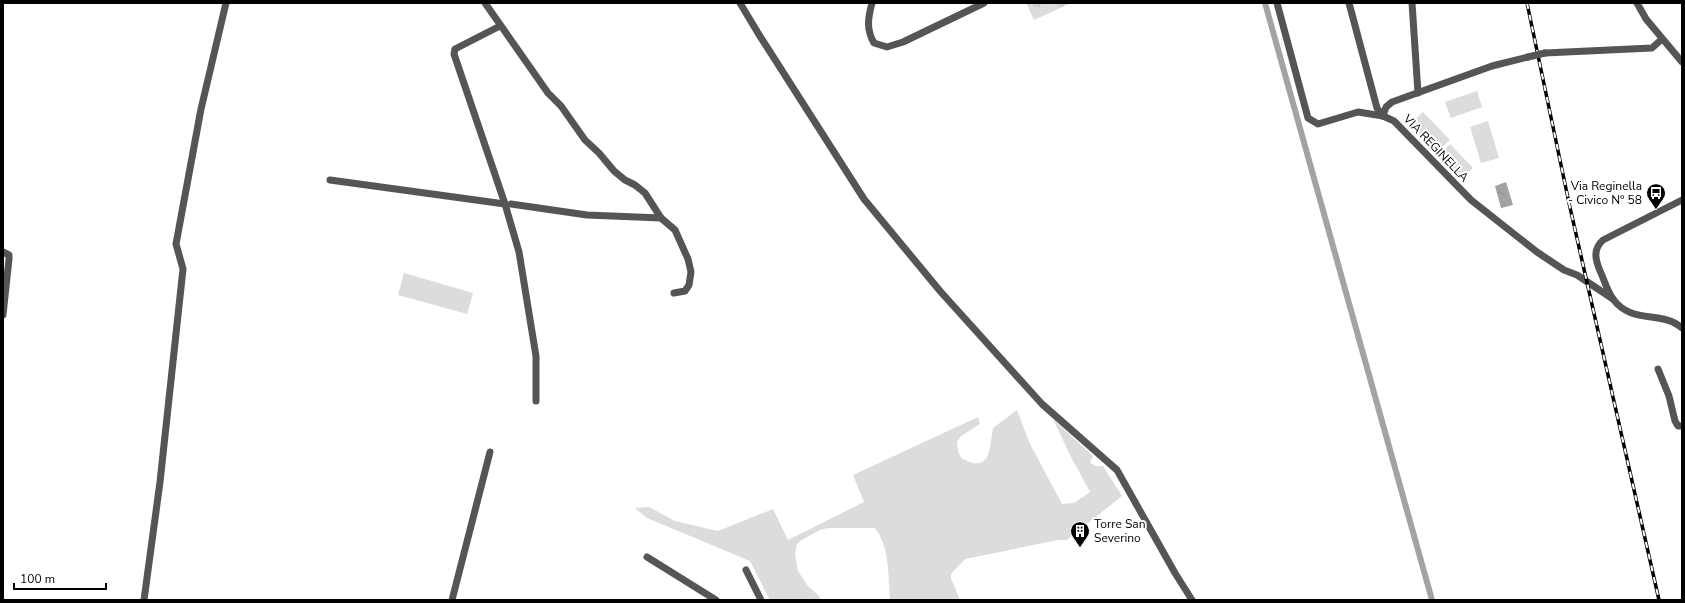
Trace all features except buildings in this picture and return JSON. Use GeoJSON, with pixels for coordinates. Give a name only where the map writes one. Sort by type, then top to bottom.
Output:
{"type":"FeatureCollection","features":[{"type":"Feature","properties":{"kind":"street"},"geometry":{"type":"LineString","coordinates":[[144,600],[160,482],[183,269],[176,244],[201,109],[226,3]]}},
{"type":"Feature","properties":{"kind":"street"},"geometry":{"type":"LineString","coordinates":[[485,3],[548,93],[561,106],[585,140],[624,180],[635,185],[645,193],[661,218],[675,230],[688,259],[691,272],[689,285],[685,291],[674,293]]}},
{"type":"Feature","properties":{"kind":"street"},"geometry":{"type":"LineString","coordinates":[[740,3],[864,199],[940,291],[1042,404],[1117,470],[1175,574],[1192,600]]}},
{"type":"Feature","properties":{"kind":"street"},"geometry":{"type":"LineString","coordinates":[[872,3],[868,20],[869,34],[874,42],[887,47],[903,42],[984,3]]}},
{"type":"Feature","properties":{"kind":"street","name":"VIA REGINELLA"},"geometry":{"type":"LineString","coordinates":[[1277,3],[1308,118],[1318,124],[1358,112],[1383,116],[1394,121],[1471,200],[1537,252],[1564,270],[1582,278],[1634,314],[1675,322],[1682,328]]}},
{"type":"Feature","properties":{"kind":"street"},"geometry":{"type":"LineString","coordinates":[[1349,3],[1377,108],[1383,116]]}},
{"type":"Feature","properties":{"kind":"street"},"geometry":{"type":"LineString","coordinates":[[1412,3],[1418,93]]}},
{"type":"Feature","properties":{"kind":"street"},"geometry":{"type":"LineString","coordinates":[[1637,3],[1646,19],[1682,62]]}},
{"type":"Feature","properties":{"kind":"street"},"geometry":{"type":"LineString","coordinates":[[500,26],[456,49],[454,54],[508,204],[519,252],[535,348],[536,401]]}},
{"type":"Feature","properties":{"kind":"street"},"geometry":{"type":"LineString","coordinates":[[1383,116],[1386,107],[1392,102],[1492,66],[1545,54],[1652,48],[1662,39]]}},
{"type":"Feature","properties":{"kind":"street"},"geometry":{"type":"LineString","coordinates":[[330,180],[587,215],[661,218]]}},
{"type":"Feature","properties":{"kind":"street"},"geometry":{"type":"LineString","coordinates":[[1613,299],[1595,258],[1598,244],[1603,240],[1682,200]]}},
{"type":"Feature","properties":{"kind":"street"},"geometry":{"type":"LineString","coordinates":[[3,252],[8,255],[9,259],[3,315]]}},
{"type":"Feature","properties":{"kind":"street"},"geometry":{"type":"LineString","coordinates":[[1658,370],[1669,396],[1675,421],[1678,426],[1682,426]]}},
{"type":"Feature","properties":{"kind":"street"},"geometry":{"type":"LineString","coordinates":[[452,600],[490,452]]}},
{"type":"Feature","properties":{"kind":"street"},"geometry":{"type":"LineString","coordinates":[[647,557],[716,600]]}},
{"type":"Feature","properties":{"kind":"street"},"geometry":{"type":"LineString","coordinates":[[746,570],[761,600]]}},
{"type":"Feature","properties":{"kind":"green space"},"geometry":{"type":"Polygon","coordinates":[[[1026,3],[1071,3],[1034,20],[1026,3]]]}},
{"type":"Feature","properties":{"kind":"green space"},"geometry":{"type":"Polygon","coordinates":[[[1477,91],[1482,107],[1451,118],[1445,102],[1477,91]]]}},
{"type":"Feature","properties":{"kind":"green space"},"geometry":{"type":"Polygon","coordinates":[[[1423,112],[1450,140],[1436,153],[1409,125],[1423,112]]]}},
{"type":"Feature","properties":{"kind":"green space"},"geometry":{"type":"Polygon","coordinates":[[[1488,121],[1499,158],[1481,163],[1470,127],[1488,121]]]}},
{"type":"Feature","properties":{"kind":"green space"},"geometry":{"type":"Polygon","coordinates":[[[1450,144],[1473,168],[1461,179],[1438,156],[1450,144]]]}},
{"type":"Feature","properties":{"kind":"green space"},"geometry":{"type":"Polygon","coordinates":[[[404,273],[473,293],[467,314],[398,295],[404,273]]]}},
{"type":"Feature","properties":{"kind":"green space"},"geometry":{"type":"Polygon","coordinates":[[[1017,410],[1030,444],[1062,504],[1074,503],[1090,492],[1053,419],[1093,456],[1090,463],[1096,466],[1103,466],[1122,496],[1067,540],[1058,540],[965,559],[951,574],[951,578],[960,600],[890,600],[886,553],[880,536],[875,528],[828,528],[820,530],[800,541],[797,544],[795,554],[798,571],[807,585],[819,596],[821,600],[770,600],[750,561],[647,518],[635,508],[649,507],[675,521],[718,531],[773,509],[788,540],[864,502],[853,475],[978,417],[980,424],[961,436],[957,442],[958,451],[961,458],[971,462],[978,463],[983,461],[987,457],[989,451],[993,428],[1017,410]]]}},
{"type":"Feature","properties":{"kind":"water"},"geometry":{"type":"Polygon","coordinates":[[[1506,182],[1513,205],[1501,208],[1495,186],[1506,182]]]}},
{"type":"Feature","properties":{"kind":"waterway"},"geometry":{"type":"LineString","coordinates":[[1265,3],[1432,600]]}},
{"type":"Feature","properties":{"kind":"railway"},"geometry":{"type":"LineString","coordinates":[[1527,3],[1569,203],[1659,600]]}},
{"type":"Feature","properties":{"kind":"place","name":"Via Reginella - Civico N° 58"},"geometry":{"type":"Point","coordinates":[1656,210]}},
{"type":"Feature","properties":{"kind":"place","name":"Torre San Severino"},"geometry":{"type":"Point","coordinates":[1080,548]}}]}
